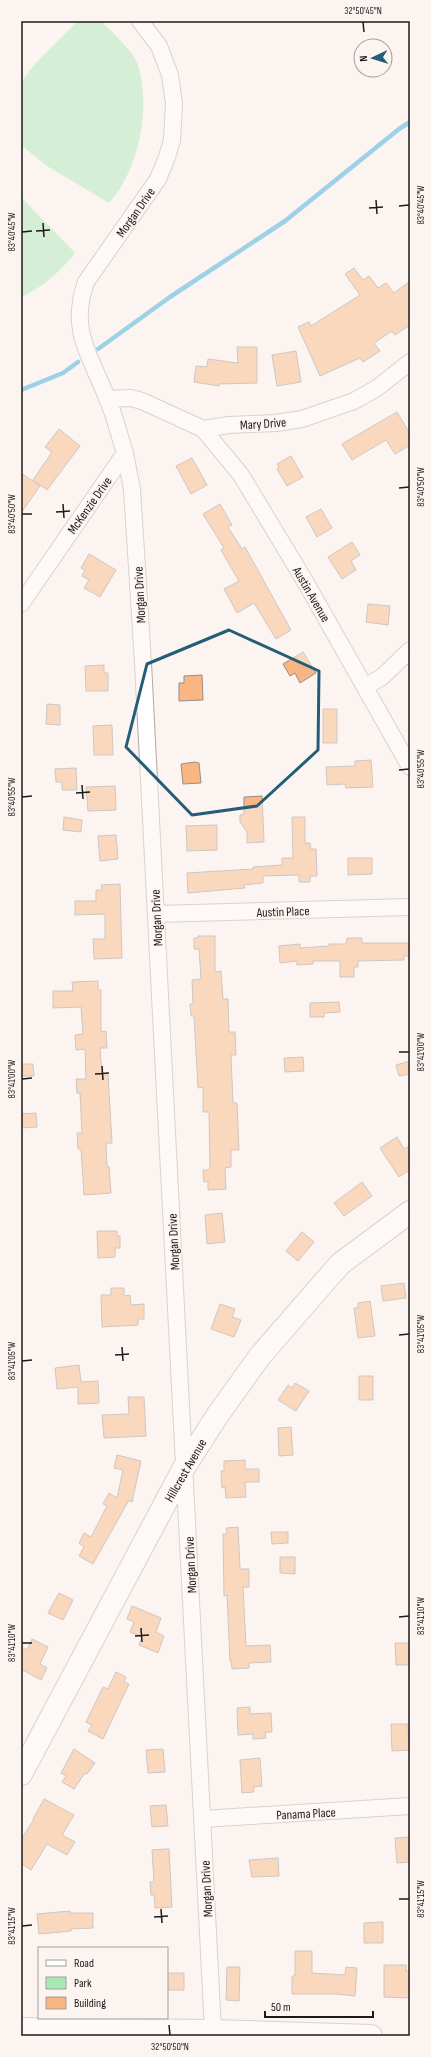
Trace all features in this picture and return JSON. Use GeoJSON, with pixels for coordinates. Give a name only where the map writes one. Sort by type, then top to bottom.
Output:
{"type":"FeatureCollection","features":[{"type":"Feature","properties":{"kind":"street","name":"Morgan Drive"},"geometry":{"type":"LineString","coordinates":[[108,398],[85,350],[80,330],[81,296],[86,282],[158,179],[167,157],[174,121],[170,75],[165,60],[159,46],[140,21]]}},
{"type":"Feature","properties":{"kind":"street","name":"Mary Drive"},"geometry":{"type":"LineString","coordinates":[[203,429],[229,425],[276,423],[302,419],[331,410],[354,401],[377,388],[410,362]]}},
{"type":"Feature","properties":{"kind":"street"},"geometry":{"type":"LineString","coordinates":[[125,454],[108,398],[120,397],[142,401],[203,429]]}},
{"type":"Feature","properties":{"kind":"street","name":"Austin Avenue"},"geometry":{"type":"LineString","coordinates":[[203,429],[241,475],[306,583],[410,767]]}},
{"type":"Feature","properties":{"kind":"street","name":"Morgan Drive"},"geometry":{"type":"LineString","coordinates":[[125,454],[129,467],[132,489],[156,914],[213,2034]]}},
{"type":"Feature","properties":{"kind":"street","name":"McKenzie Drive"},"geometry":{"type":"LineString","coordinates":[[21,604],[125,454]]}},
{"type":"Feature","properties":{"kind":"street"},"geometry":{"type":"LineString","coordinates":[[365,687],[382,677],[410,650]]}},
{"type":"Feature","properties":{"kind":"street","name":"Austin Place"},"geometry":{"type":"LineString","coordinates":[[156,914],[410,907]]}},
{"type":"Feature","properties":{"kind":"street","name":"Hillcrest Avenue"},"geometry":{"type":"LineString","coordinates":[[21,1774],[185,1466],[217,1416],[260,1356],[340,1264],[410,1212]]}},
{"type":"Feature","properties":{"kind":"street","name":"Panama Place"},"geometry":{"type":"LineString","coordinates":[[202,1819],[410,1806]]}},
{"type":"Feature","properties":{"kind":"street"},"geometry":{"type":"LineString","coordinates":[[21,2029],[371,2036]]}},
{"type":"Feature","properties":{"kind":"highlighted area"},"geometry":{"type":"Polygon","coordinates":[[[229,630],[319,671],[318,750],[257,806],[192,815],[126,747],[147,664],[229,630]]]}},
{"type":"Feature","properties":{"kind":"green space"},"geometry":{"type":"Polygon","coordinates":[[[78,21],[101,21],[132,54],[138,65],[142,82],[143,100],[140,138],[128,174],[109,203],[47,166],[21,145],[21,82],[35,64],[78,21]]]}},
{"type":"Feature","properties":{"kind":"green space"},"geometry":{"type":"Polygon","coordinates":[[[21,197],[75,253],[51,278],[29,294],[21,297],[21,197]]]}},
{"type":"Feature","properties":{"kind":"building"},"geometry":{"type":"Polygon","coordinates":[[[354,268],[363,280],[369,276],[378,288],[386,283],[394,293],[410,281],[410,325],[395,335],[392,331],[374,343],[380,351],[363,362],[360,358],[320,376],[298,327],[309,322],[311,326],[360,295],[345,274],[354,268]]]}},
{"type":"Feature","properties":{"kind":"building"},"geometry":{"type":"Polygon","coordinates":[[[237,347],[257,347],[257,383],[219,384],[219,386],[194,382],[196,366],[207,367],[208,359],[238,363],[237,347]]]}},
{"type":"Feature","properties":{"kind":"building"},"geometry":{"type":"Polygon","coordinates":[[[296,351],[301,382],[277,386],[272,355],[296,351]]]}},
{"type":"Feature","properties":{"kind":"building"},"geometry":{"type":"Polygon","coordinates":[[[397,412],[410,434],[410,445],[395,454],[386,440],[352,460],[342,444],[397,412]]]}},
{"type":"Feature","properties":{"kind":"building"},"geometry":{"type":"Polygon","coordinates":[[[59,429],[80,446],[47,490],[33,480],[52,452],[45,447],[59,429]]]}},
{"type":"Feature","properties":{"kind":"building"},"geometry":{"type":"Polygon","coordinates":[[[291,456],[303,477],[287,486],[277,469],[279,468],[277,464],[291,456]]]}},
{"type":"Feature","properties":{"kind":"building"},"geometry":{"type":"Polygon","coordinates":[[[192,458],[207,485],[191,494],[176,466],[192,458]]]}},
{"type":"Feature","properties":{"kind":"building"},"geometry":{"type":"Polygon","coordinates":[[[21,473],[40,486],[21,513],[21,473]]]}},
{"type":"Feature","properties":{"kind":"building"},"geometry":{"type":"Polygon","coordinates":[[[220,504],[232,525],[228,527],[242,549],[245,547],[291,630],[276,639],[254,603],[237,613],[224,589],[239,581],[221,550],[224,548],[203,514],[220,504]]]}},
{"type":"Feature","properties":{"kind":"building"},"geometry":{"type":"Polygon","coordinates":[[[321,509],[332,528],[317,537],[306,517],[321,509]]]}},
{"type":"Feature","properties":{"kind":"building"},"geometry":{"type":"Polygon","coordinates":[[[352,542],[360,555],[351,561],[356,570],[342,579],[328,557],[352,542]]]}},
{"type":"Feature","properties":{"kind":"building"},"geometry":{"type":"Polygon","coordinates":[[[89,554],[116,570],[100,597],[84,588],[89,580],[82,576],[85,570],[81,568],[89,554]]]}},
{"type":"Feature","properties":{"kind":"building"},"geometry":{"type":"Polygon","coordinates":[[[368,604],[390,606],[388,625],[366,622],[368,604]]]}},
{"type":"Feature","properties":{"kind":"building"},"geometry":{"type":"Polygon","coordinates":[[[303,652],[316,673],[300,683],[295,673],[290,676],[283,664],[303,652]]]}},
{"type":"Feature","properties":{"kind":"building"},"geometry":{"type":"Polygon","coordinates":[[[104,665],[104,673],[108,673],[108,691],[86,691],[85,666],[104,665]]]}},
{"type":"Feature","properties":{"kind":"building"},"geometry":{"type":"Polygon","coordinates":[[[202,675],[203,700],[179,701],[179,683],[184,683],[184,676],[202,675]]]}},
{"type":"Feature","properties":{"kind":"building"},"geometry":{"type":"Polygon","coordinates":[[[47,704],[60,705],[60,725],[46,724],[47,704]]]}},
{"type":"Feature","properties":{"kind":"building"},"geometry":{"type":"Polygon","coordinates":[[[323,709],[337,709],[337,743],[323,743],[323,709]]]}},
{"type":"Feature","properties":{"kind":"building"},"geometry":{"type":"Polygon","coordinates":[[[112,725],[113,755],[94,755],[93,726],[112,725]]]}},
{"type":"Feature","properties":{"kind":"building"},"geometry":{"type":"Polygon","coordinates":[[[371,760],[373,787],[346,788],[345,784],[327,785],[326,767],[355,766],[355,761],[371,760]]]}},
{"type":"Feature","properties":{"kind":"building"},"geometry":{"type":"Polygon","coordinates":[[[195,762],[199,763],[201,783],[183,784],[181,764],[195,762]]]}},
{"type":"Feature","properties":{"kind":"building"},"geometry":{"type":"Polygon","coordinates":[[[76,768],[77,790],[62,790],[62,782],[56,782],[55,769],[76,768]]]}},
{"type":"Feature","properties":{"kind":"building"},"geometry":{"type":"Polygon","coordinates":[[[115,786],[116,810],[88,811],[86,787],[115,786]]]}},
{"type":"Feature","properties":{"kind":"building"},"geometry":{"type":"Polygon","coordinates":[[[262,796],[264,842],[247,843],[247,832],[240,822],[240,815],[244,814],[244,797],[262,796]]]}},
{"type":"Feature","properties":{"kind":"building"},"geometry":{"type":"Polygon","coordinates":[[[64,817],[82,820],[81,832],[63,830],[64,817]]]}},
{"type":"Feature","properties":{"kind":"building"},"geometry":{"type":"Polygon","coordinates":[[[292,817],[305,817],[305,843],[310,843],[311,849],[316,849],[317,876],[310,876],[310,882],[299,882],[299,875],[263,876],[263,883],[244,885],[245,888],[188,893],[187,873],[253,869],[253,867],[282,865],[282,858],[293,858],[292,817]]]}},
{"type":"Feature","properties":{"kind":"building"},"geometry":{"type":"Polygon","coordinates":[[[217,825],[217,850],[187,851],[186,826],[217,825]]]}},
{"type":"Feature","properties":{"kind":"building"},"geometry":{"type":"Polygon","coordinates":[[[116,835],[118,859],[100,861],[98,836],[116,835]]]}},
{"type":"Feature","properties":{"kind":"building"},"geometry":{"type":"Polygon","coordinates":[[[348,858],[372,858],[372,874],[348,875],[348,858]]]}},
{"type":"Feature","properties":{"kind":"building"},"geometry":{"type":"Polygon","coordinates":[[[120,884],[122,958],[94,959],[93,939],[105,939],[105,914],[75,915],[75,901],[96,901],[96,890],[102,890],[101,885],[120,884]]]}},
{"type":"Feature","properties":{"kind":"building"},"geometry":{"type":"Polygon","coordinates":[[[198,936],[215,936],[215,972],[221,971],[223,999],[228,999],[229,1032],[235,1032],[236,1055],[231,1055],[233,1103],[237,1103],[239,1150],[231,1150],[231,1167],[225,1168],[226,1189],[208,1190],[208,1181],[204,1182],[203,1170],[209,1170],[210,1168],[209,1112],[203,1112],[203,1087],[198,1088],[194,1016],[191,1016],[190,1004],[193,1004],[192,980],[201,979],[199,949],[194,949],[194,938],[198,938],[198,936]]]}},
{"type":"Feature","properties":{"kind":"building"},"geometry":{"type":"Polygon","coordinates":[[[347,938],[362,938],[362,943],[410,943],[410,956],[404,956],[404,960],[358,961],[358,967],[354,967],[354,977],[340,977],[340,961],[313,961],[313,964],[297,965],[297,961],[280,963],[279,946],[300,944],[300,948],[329,946],[329,944],[346,944],[347,938]]]}},
{"type":"Feature","properties":{"kind":"building"},"geometry":{"type":"Polygon","coordinates":[[[98,981],[98,990],[101,990],[101,1032],[106,1031],[107,1048],[100,1048],[102,1075],[108,1075],[112,1143],[106,1143],[107,1167],[109,1167],[111,1193],[84,1195],[81,1149],[78,1149],[77,1133],[82,1133],[80,1093],[77,1093],[76,1079],[86,1079],[85,1049],[76,1050],[75,1035],[83,1034],[81,1007],[53,1008],[53,991],[73,991],[72,982],[98,981]]]}},
{"type":"Feature","properties":{"kind":"building"},"geometry":{"type":"Polygon","coordinates":[[[339,1002],[340,1012],[324,1013],[324,1017],[310,1017],[310,1003],[339,1002]]]}},
{"type":"Feature","properties":{"kind":"building"},"geometry":{"type":"Polygon","coordinates":[[[303,1057],[304,1071],[285,1072],[284,1058],[303,1057]]]}},
{"type":"Feature","properties":{"kind":"building"},"geometry":{"type":"Polygon","coordinates":[[[410,1061],[410,1074],[399,1076],[396,1065],[410,1061]]]}},
{"type":"Feature","properties":{"kind":"building"},"geometry":{"type":"Polygon","coordinates":[[[21,1064],[33,1064],[34,1076],[21,1076],[21,1064]]]}},
{"type":"Feature","properties":{"kind":"building"},"geometry":{"type":"Polygon","coordinates":[[[36,1113],[37,1127],[21,1128],[21,1114],[36,1113]]]}},
{"type":"Feature","properties":{"kind":"building"},"geometry":{"type":"Polygon","coordinates":[[[397,1137],[404,1149],[410,1146],[410,1170],[399,1177],[380,1148],[397,1137]]]}},
{"type":"Feature","properties":{"kind":"building"},"geometry":{"type":"Polygon","coordinates":[[[362,1182],[372,1196],[344,1216],[334,1203],[362,1182]]]}},
{"type":"Feature","properties":{"kind":"building"},"geometry":{"type":"Polygon","coordinates":[[[222,1213],[225,1242],[207,1244],[205,1215],[222,1213]]]}},
{"type":"Feature","properties":{"kind":"building"},"geometry":{"type":"Polygon","coordinates":[[[97,1231],[117,1231],[117,1236],[120,1236],[120,1248],[115,1248],[115,1257],[98,1258],[97,1231]]]}},
{"type":"Feature","properties":{"kind":"building"},"geometry":{"type":"Polygon","coordinates":[[[302,1232],[314,1242],[298,1261],[286,1251],[302,1232]]]}},
{"type":"Feature","properties":{"kind":"building"},"geometry":{"type":"Polygon","coordinates":[[[404,1283],[406,1298],[383,1301],[381,1286],[404,1283]]]}},
{"type":"Feature","properties":{"kind":"building"},"geometry":{"type":"Polygon","coordinates":[[[111,1288],[124,1288],[124,1296],[130,1295],[131,1305],[144,1304],[144,1319],[138,1319],[138,1325],[102,1327],[101,1295],[111,1295],[111,1288]]]}},
{"type":"Feature","properties":{"kind":"building"},"geometry":{"type":"Polygon","coordinates":[[[370,1301],[375,1336],[358,1338],[354,1308],[358,1308],[358,1303],[370,1301]]]}},
{"type":"Feature","properties":{"kind":"building"},"geometry":{"type":"Polygon","coordinates":[[[220,1304],[235,1309],[232,1317],[241,1320],[234,1337],[211,1329],[220,1304]]]}},
{"type":"Feature","properties":{"kind":"building"},"geometry":{"type":"Polygon","coordinates":[[[79,1365],[81,1382],[98,1381],[99,1403],[78,1404],[78,1387],[57,1389],[55,1368],[79,1365]]]}},
{"type":"Feature","properties":{"kind":"building"},"geometry":{"type":"Polygon","coordinates":[[[359,1376],[373,1376],[373,1400],[359,1400],[359,1376]]]}},
{"type":"Feature","properties":{"kind":"building"},"geometry":{"type":"Polygon","coordinates":[[[295,1383],[309,1391],[296,1411],[278,1400],[288,1385],[292,1388],[295,1383]]]}},
{"type":"Feature","properties":{"kind":"building"},"geometry":{"type":"Polygon","coordinates":[[[128,1397],[144,1397],[146,1436],[104,1438],[102,1415],[129,1414],[128,1397]]]}},
{"type":"Feature","properties":{"kind":"building"},"geometry":{"type":"Polygon","coordinates":[[[291,1427],[293,1455],[279,1456],[278,1428],[291,1427]]]}},
{"type":"Feature","properties":{"kind":"building"},"geometry":{"type":"Polygon","coordinates":[[[117,1455],[141,1461],[132,1502],[129,1500],[93,1564],[79,1556],[84,1547],[79,1543],[84,1533],[91,1537],[107,1506],[103,1504],[109,1493],[117,1498],[123,1470],[114,1468],[117,1455]]]}},
{"type":"Feature","properties":{"kind":"building"},"geometry":{"type":"Polygon","coordinates":[[[245,1460],[245,1469],[259,1469],[259,1482],[245,1482],[246,1497],[226,1498],[225,1487],[222,1488],[221,1471],[224,1471],[224,1461],[245,1460]]]}},
{"type":"Feature","properties":{"kind":"building"},"geometry":{"type":"Polygon","coordinates":[[[238,1527],[240,1569],[249,1569],[249,1587],[243,1587],[246,1646],[270,1645],[271,1662],[249,1663],[249,1668],[232,1669],[230,1661],[227,1595],[224,1596],[223,1534],[227,1534],[226,1528],[238,1527]]]}},
{"type":"Feature","properties":{"kind":"building"},"geometry":{"type":"Polygon","coordinates":[[[271,1532],[288,1532],[288,1543],[272,1544],[271,1532]]]}},
{"type":"Feature","properties":{"kind":"building"},"geometry":{"type":"Polygon","coordinates":[[[280,1557],[295,1557],[295,1574],[280,1573],[280,1557]]]}},
{"type":"Feature","properties":{"kind":"building"},"geometry":{"type":"Polygon","coordinates":[[[59,1593],[73,1600],[63,1620],[48,1613],[59,1593]]]}},
{"type":"Feature","properties":{"kind":"building"},"geometry":{"type":"Polygon","coordinates":[[[132,1606],[161,1618],[156,1632],[164,1636],[158,1653],[139,1645],[142,1637],[130,1632],[134,1622],[127,1619],[132,1606]]]}},
{"type":"Feature","properties":{"kind":"building"},"geometry":{"type":"Polygon","coordinates":[[[32,1639],[48,1647],[40,1664],[47,1668],[41,1680],[21,1669],[21,1647],[27,1650],[32,1639]]]}},
{"type":"Feature","properties":{"kind":"building"},"geometry":{"type":"Polygon","coordinates":[[[395,1643],[410,1643],[410,1665],[396,1665],[395,1643]]]}},
{"type":"Feature","properties":{"kind":"building"},"geometry":{"type":"Polygon","coordinates":[[[116,1672],[126,1677],[124,1682],[129,1684],[103,1739],[88,1731],[92,1725],[86,1722],[103,1687],[108,1689],[116,1672]]]}},
{"type":"Feature","properties":{"kind":"building"},"geometry":{"type":"Polygon","coordinates":[[[250,1707],[250,1714],[271,1713],[272,1732],[265,1732],[266,1738],[253,1739],[253,1734],[238,1735],[237,1708],[250,1707]]]}},
{"type":"Feature","properties":{"kind":"building"},"geometry":{"type":"Polygon","coordinates":[[[391,1724],[408,1724],[409,1750],[392,1751],[391,1724]]]}},
{"type":"Feature","properties":{"kind":"building"},"geometry":{"type":"Polygon","coordinates":[[[74,1749],[95,1763],[87,1774],[85,1773],[74,1789],[62,1782],[66,1776],[61,1773],[74,1749]]]}},
{"type":"Feature","properties":{"kind":"building"},"geometry":{"type":"Polygon","coordinates":[[[163,1749],[165,1772],[148,1773],[146,1750],[163,1749]]]}},
{"type":"Feature","properties":{"kind":"building"},"geometry":{"type":"Polygon","coordinates":[[[260,1758],[262,1786],[253,1787],[254,1792],[242,1793],[240,1760],[260,1758]]]}},
{"type":"Feature","properties":{"kind":"building"},"geometry":{"type":"Polygon","coordinates":[[[44,1799],[74,1815],[62,1835],[75,1842],[67,1855],[47,1844],[31,1870],[21,1863],[21,1840],[44,1799]]]}},
{"type":"Feature","properties":{"kind":"building"},"geometry":{"type":"Polygon","coordinates":[[[166,1805],[168,1826],[152,1827],[150,1806],[166,1805]]]}},
{"type":"Feature","properties":{"kind":"building"},"geometry":{"type":"Polygon","coordinates":[[[410,1837],[410,1862],[397,1863],[395,1838],[410,1837]]]}},
{"type":"Feature","properties":{"kind":"building"},"geometry":{"type":"Polygon","coordinates":[[[169,1849],[172,1907],[155,1908],[154,1895],[151,1895],[150,1882],[154,1882],[152,1850],[169,1849]]]}},
{"type":"Feature","properties":{"kind":"building"},"geometry":{"type":"Polygon","coordinates":[[[278,1858],[279,1876],[252,1877],[249,1860],[278,1858]]]}},
{"type":"Feature","properties":{"kind":"building"},"geometry":{"type":"Polygon","coordinates":[[[70,1911],[70,1913],[93,1913],[93,1928],[71,1929],[71,1931],[39,1934],[37,1914],[70,1911]]]}},
{"type":"Feature","properties":{"kind":"building"},"geometry":{"type":"Polygon","coordinates":[[[383,1922],[383,1943],[364,1943],[364,1923],[383,1922]]]}},
{"type":"Feature","properties":{"kind":"building"},"geometry":{"type":"Polygon","coordinates":[[[295,1951],[312,1951],[312,1973],[345,1975],[346,1967],[357,1968],[355,1996],[336,1994],[292,1994],[292,1976],[295,1976],[295,1951]]]}},
{"type":"Feature","properties":{"kind":"building"},"geometry":{"type":"Polygon","coordinates":[[[384,1965],[406,1965],[406,1971],[410,1971],[410,1998],[384,1997],[384,1965]]]}},
{"type":"Feature","properties":{"kind":"building"},"geometry":{"type":"Polygon","coordinates":[[[227,1967],[240,1967],[239,2001],[226,2000],[227,1967]]]}},
{"type":"Feature","properties":{"kind":"building"},"geometry":{"type":"Polygon","coordinates":[[[168,1973],[184,1973],[184,1990],[168,1990],[168,1973]]]}},
{"type":"Feature","properties":{"kind":"waterway"},"geometry":{"type":"LineString","coordinates":[[98,349],[170,297],[285,221],[399,129],[410,122]]}},
{"type":"Feature","properties":{"kind":"waterway"},"geometry":{"type":"LineString","coordinates":[[21,390],[63,373],[78,362]]}}]}
